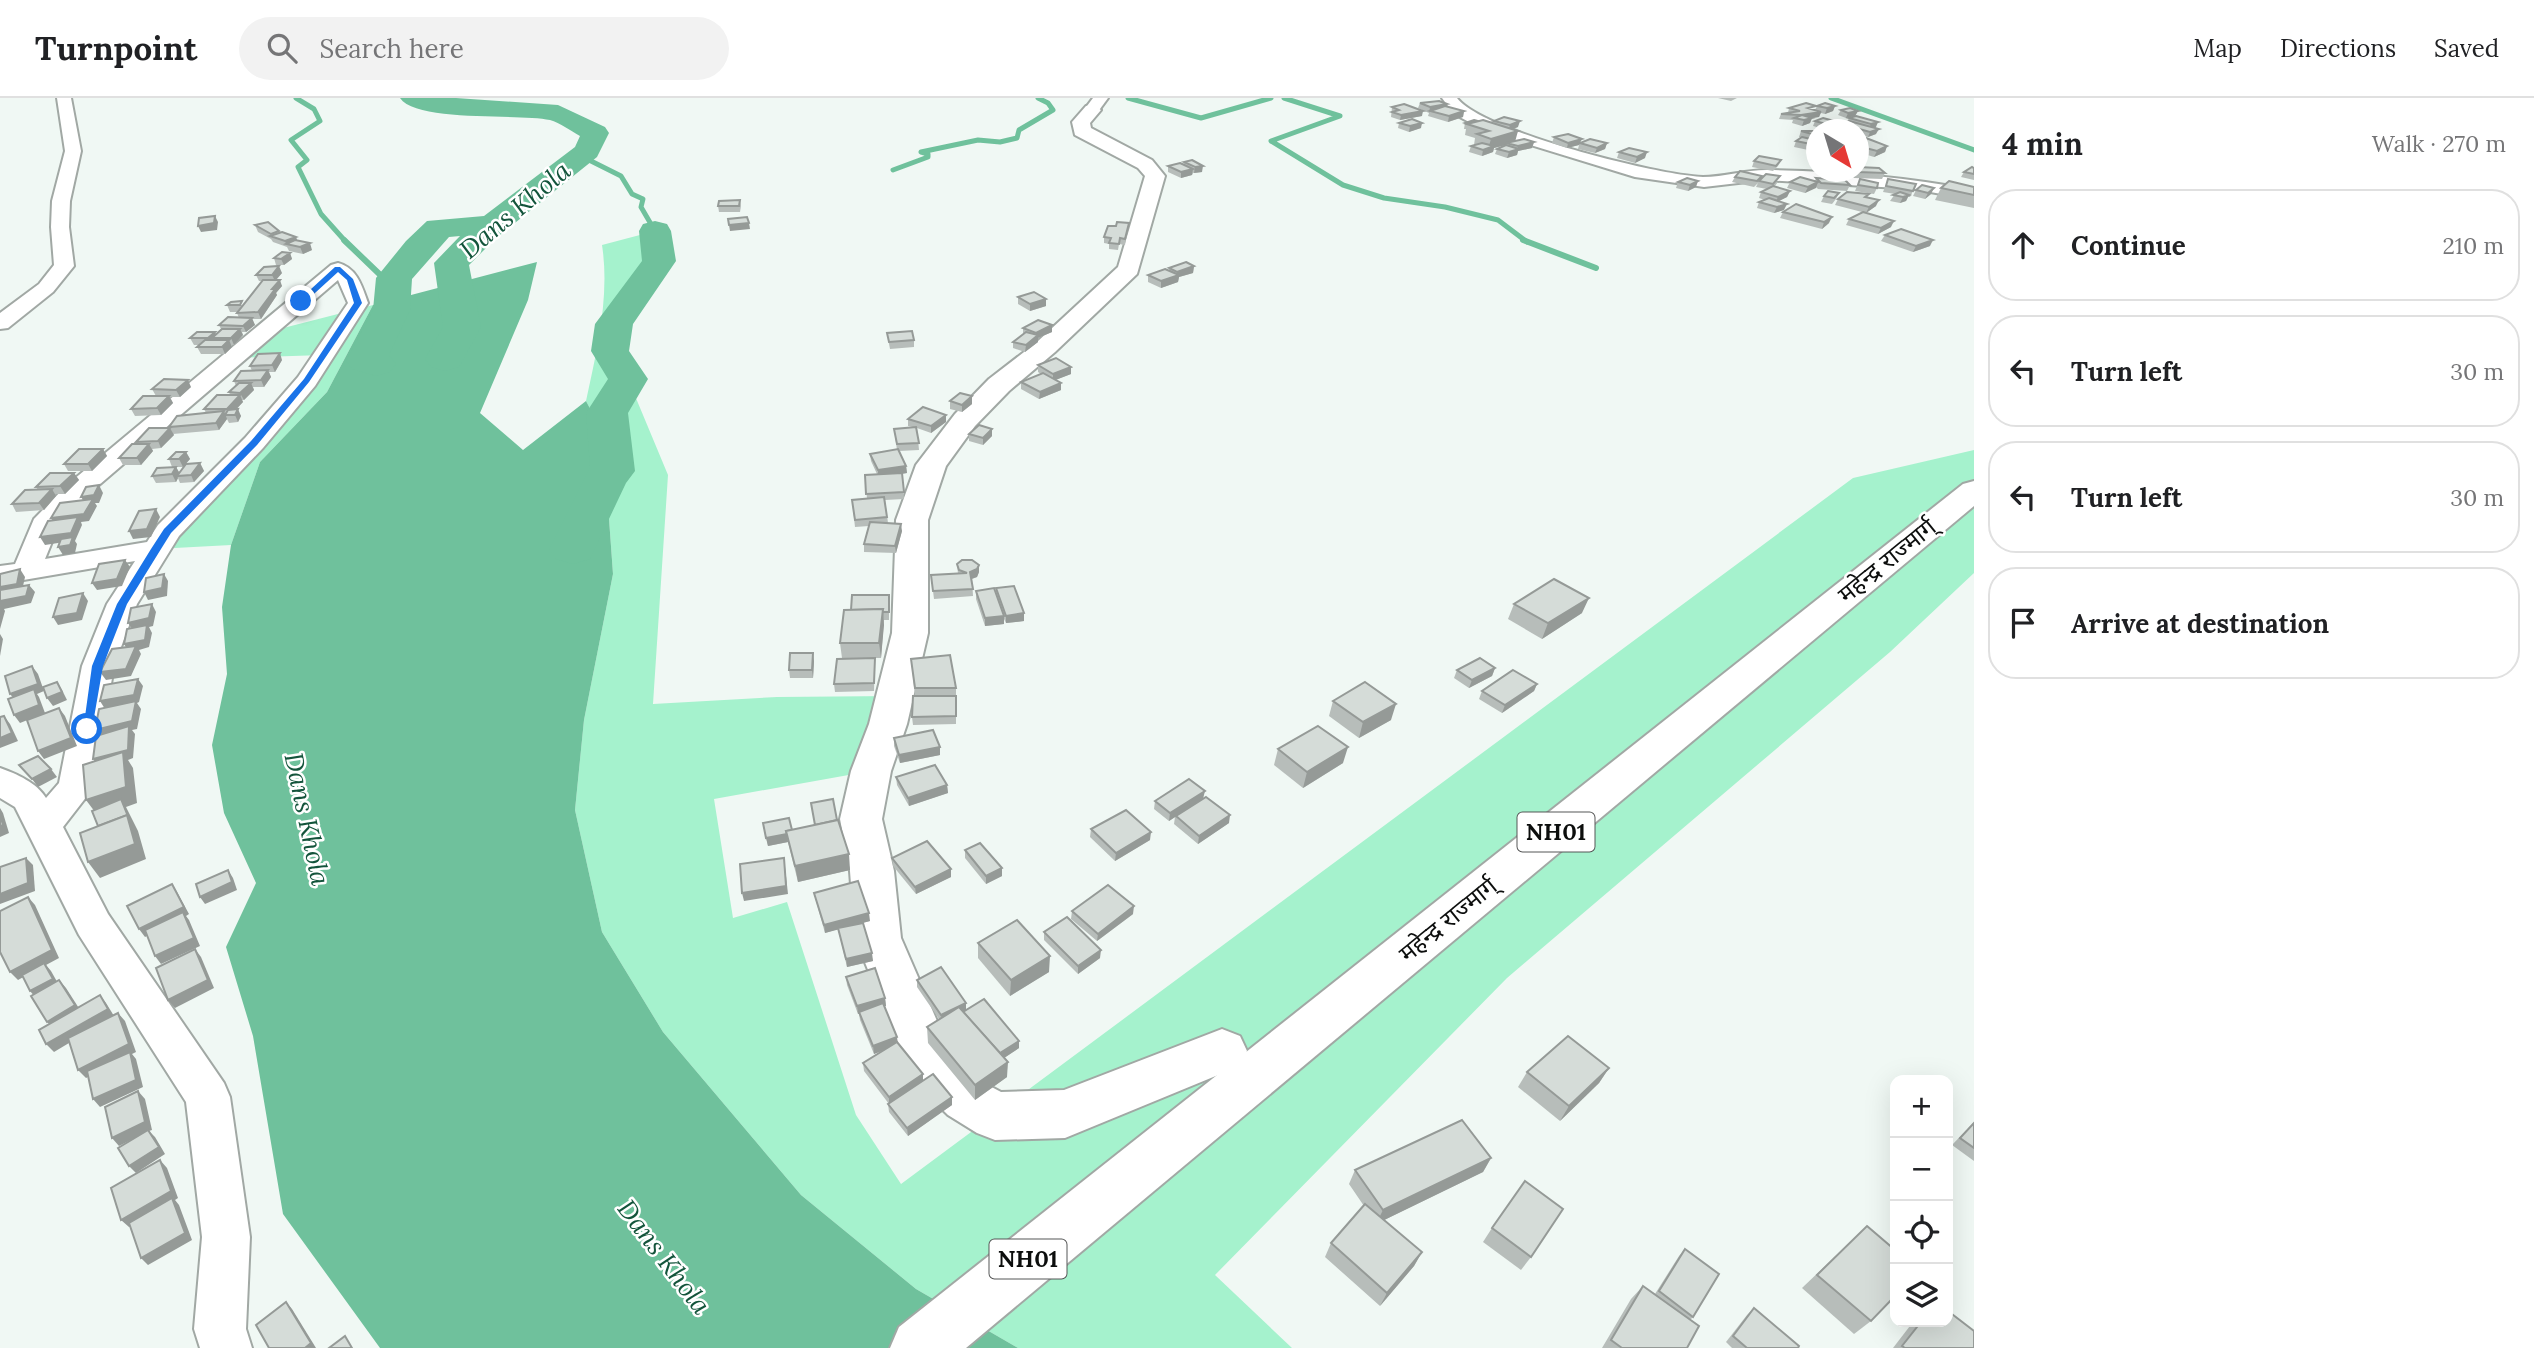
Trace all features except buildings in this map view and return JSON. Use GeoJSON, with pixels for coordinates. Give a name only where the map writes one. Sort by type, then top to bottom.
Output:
{"type":"FeatureCollection","features":[{"type":"Feature","properties":{"kind":"main road"},"geometry":{"type":"LineString","coordinates":[[1097,104],[1080,122],[1082,131],[1145,164],[1155,176],[1137,248],[1129,269],[1046,347],[999,385],[965,420],[931,465],[912,520],[910,633],[888,724],[871,771],[861,819],[872,872],[878,939],[932,1066],[967,1100],[995,1115],[1065,1114],[1222,1051]]}},
{"type":"Feature","properties":{"kind":"main road","name":"महेन्द्र राज्मार्ग्"},"geometry":{"type":"LineString","coordinates":[[920,1348],[1136,1170],[1292,1048],[1974,490]]}},
{"type":"Feature","properties":{"kind":"street"},"geometry":{"type":"LineString","coordinates":[[0,323],[46,288],[64,266],[60,227],[61,201],[73,151],[64,98]]}},
{"type":"Feature","properties":{"kind":"street"},"geometry":{"type":"LineString","coordinates":[[1449,98],[1459,111],[1494,129],[1635,172],[1704,182],[1764,175],[1914,184],[1974,195]]}},
{"type":"Feature","properties":{"kind":"street"},"geometry":{"type":"LineString","coordinates":[[13,573],[48,519],[76,491],[338,269],[350,279],[358,303],[307,381],[254,443],[168,531],[122,604],[98,666],[76,787],[43,826]]}},
{"type":"Feature","properties":{"kind":"street"},"geometry":{"type":"LineString","coordinates":[[13,573],[156,549]]}},
{"type":"Feature","properties":{"kind":"street"},"geometry":{"type":"LineString","coordinates":[[0,781],[28,799],[65,865],[93,924],[208,1097],[226,1237],[220,1329],[226,1348]]}},
{"type":"Feature","properties":{"kind":"shaded area"},"geometry":{"type":"Polygon","coordinates":[[[655,231],[659,261],[614,324],[610,351],[628,379],[668,475],[653,704],[777,697],[894,696],[871,771],[714,799],[733,918],[787,902],[856,1115],[901,1184],[1853,478],[1974,450],[1974,573],[1890,652],[1507,978],[1215,1275],[1292,1348],[1018,1348],[916,1289],[801,1195],[663,1032],[602,932],[575,810],[584,720],[613,574],[606,477],[595,418],[586,401],[603,303],[602,245],[655,231]]]}},
{"type":"Feature","properties":{"kind":"shaded area"},"geometry":{"type":"Polygon","coordinates":[[[373,305],[327,392],[260,462],[231,545],[156,549],[323,355],[230,358],[252,336],[373,305]]]}},
{"type":"Feature","properties":{"kind":"water"},"geometry":{"type":"Polygon","coordinates":[[[537,262],[528,300],[480,413],[523,450],[586,401],[595,418],[606,477],[613,574],[584,720],[575,810],[602,932],[663,1032],[801,1195],[916,1289],[1018,1348],[380,1348],[283,1214],[253,1036],[226,947],[256,883],[224,813],[212,745],[227,674],[222,607],[231,545],[260,462],[327,392],[373,305],[537,262]]]}},
{"type":"Feature","properties":{"kind":"waterway"},"geometry":{"type":"LineString","coordinates":[[296,98],[314,109],[320,121],[291,140],[307,160],[298,167],[321,214],[346,241]]}},
{"type":"Feature","properties":{"kind":"waterway","name":"Dans Khola"},"geometry":{"type":"LineString","coordinates":[[413,98],[428,104],[558,113],[595,133],[587,151],[483,232],[451,263],[462,327],[445,359]]}},
{"type":"Feature","properties":{"kind":"waterway"},"geometry":{"type":"LineString","coordinates":[[893,170],[928,157],[928,154],[921,152],[978,140],[1000,142],[1017,138],[1019,130],[1053,110],[1048,103],[1038,98]]}},
{"type":"Feature","properties":{"kind":"waterway"},"geometry":{"type":"LineString","coordinates":[[1128,98],[1201,118],[1271,98]]}},
{"type":"Feature","properties":{"kind":"waterway"},"geometry":{"type":"LineString","coordinates":[[1284,98],[1340,116],[1271,141],[1343,185],[1384,198],[1445,207],[1498,220],[1526,241]]}},
{"type":"Feature","properties":{"kind":"waterway"},"geometry":{"type":"LineString","coordinates":[[1831,98],[1974,150]]}},
{"type":"Feature","properties":{"kind":"waterway"},"geometry":{"type":"LineString","coordinates":[[581,156],[621,176],[632,194],[643,199],[641,207],[655,231]]}},
{"type":"Feature","properties":{"kind":"waterway"},"geometry":{"type":"LineString","coordinates":[[376,364],[366,361],[392,310],[394,278],[418,248],[439,228],[478,224]]}},
{"type":"Feature","properties":{"kind":"waterway"},"geometry":{"type":"LineString","coordinates":[[573,549],[606,477],[613,471],[607,413],[628,379],[610,351],[614,324],[659,261],[655,231]]}},
{"type":"Feature","properties":{"kind":"waterway"},"geometry":{"type":"LineString","coordinates":[[346,241],[397,291]]}},
{"type":"Feature","properties":{"kind":"waterway"},"geometry":{"type":"LineString","coordinates":[[1526,241],[1596,268]]}},
{"type":"Feature","properties":{"kind":"route"},"geometry":{"type":"LineString","coordinates":[[87,729],[98,666],[106,645],[122,604],[156,549],[168,531],[254,443],[307,381],[358,303],[350,279],[338,269],[301,301]]}}]}
